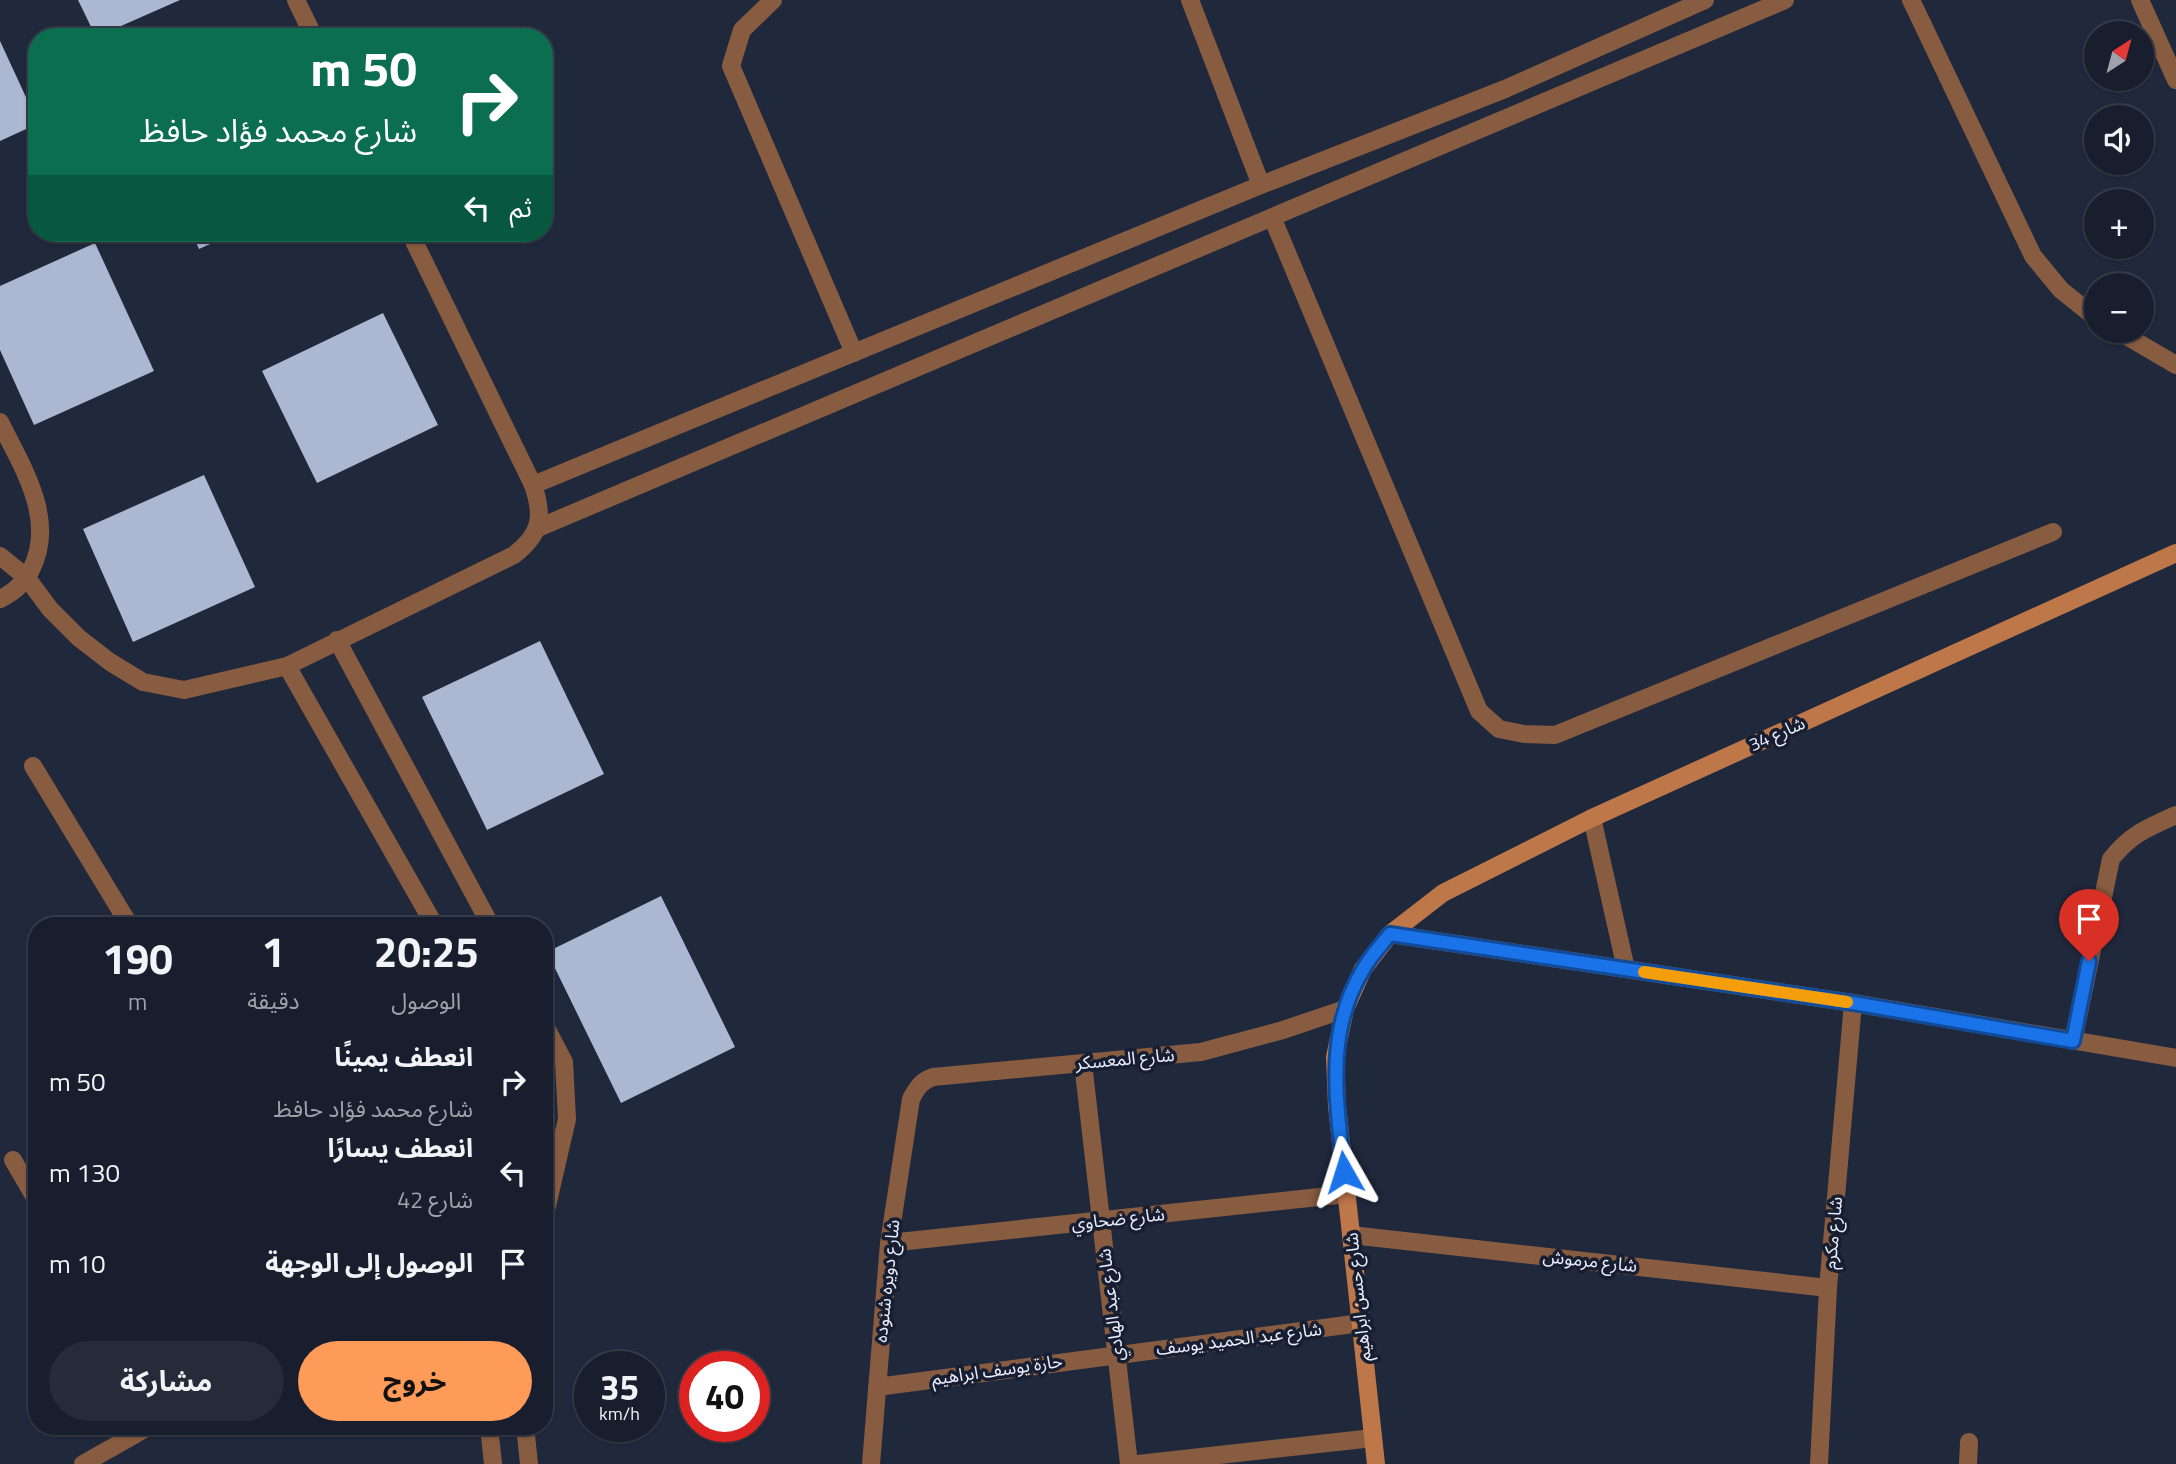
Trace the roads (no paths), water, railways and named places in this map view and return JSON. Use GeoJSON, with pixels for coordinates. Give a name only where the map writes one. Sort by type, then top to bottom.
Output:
{"type":"FeatureCollection","features":[{"type":"Feature","properties":{"kind":"street"},"geometry":{"type":"LineString","coordinates":[[296,0],[310,28]]}},
{"type":"Feature","properties":{"kind":"street"},"geometry":{"type":"LineString","coordinates":[[773,0],[742,30],[731,66],[854,353]]}},
{"type":"Feature","properties":{"kind":"street"},"geometry":{"type":"LineString","coordinates":[[1189,0],[1261,185]]}},
{"type":"Feature","properties":{"kind":"street"},"geometry":{"type":"LineString","coordinates":[[533,485],[1261,185],[1505,89],[1686,4],[1705,0]]}},
{"type":"Feature","properties":{"kind":"street"},"geometry":{"type":"LineString","coordinates":[[538,528],[1785,0]]}},
{"type":"Feature","properties":{"kind":"street"},"geometry":{"type":"LineString","coordinates":[[1911,0],[2033,256],[2061,289],[2084,308]]}},
{"type":"Feature","properties":{"kind":"street"},"geometry":{"type":"LineString","coordinates":[[2147,2],[2176,80]]}},
{"type":"Feature","properties":{"kind":"street"},"geometry":{"type":"LineString","coordinates":[[1272,217],[1479,711],[1499,729],[1524,734],[1555,735],[2053,532]]}},
{"type":"Feature","properties":{"kind":"street"},"geometry":{"type":"LineString","coordinates":[[0,555],[27,578],[50,609],[79,638],[110,662],[142,682],[184,690],[287,666],[514,555],[528,544],[538,528],[540,506],[533,485],[414,242]]}},
{"type":"Feature","properties":{"kind":"street"},"geometry":{"type":"LineString","coordinates":[[2138,343],[2176,365]]}},
{"type":"Feature","properties":{"kind":"street"},"geometry":{"type":"LineString","coordinates":[[0,422],[30,484],[42,531],[38,556],[27,578],[9,595],[0,599]]}},
{"type":"Feature","properties":{"kind":"street","name":"شارع 34"},"geometry":{"type":"LineString","coordinates":[[1390,934],[1443,893],[1592,818],[2176,553]]}},
{"type":"Feature","properties":{"kind":"street"},"geometry":{"type":"LineString","coordinates":[[337,640],[486,917]]}},
{"type":"Feature","properties":{"kind":"street"},"geometry":{"type":"LineString","coordinates":[[287,666],[430,917]]}},
{"type":"Feature","properties":{"kind":"street"},"geometry":{"type":"LineString","coordinates":[[33,766],[125,917]]}},
{"type":"Feature","properties":{"kind":"street"},"geometry":{"type":"LineString","coordinates":[[2073,1041],[2111,859],[2125,842],[2144,829],[2176,815]]}},
{"type":"Feature","properties":{"kind":"street"},"geometry":{"type":"LineString","coordinates":[[1592,818],[1626,969]]}},
{"type":"Feature","properties":{"kind":"street"},"geometry":{"type":"LineString","coordinates":[[1390,934],[1853,1003],[2176,1058]]}},
{"type":"Feature","properties":{"kind":"street","name":"شارع حسن ابراهيم"},"geometry":{"type":"LineString","coordinates":[[1376,1464],[1337,1106],[1335,1057],[1345,1009],[1363,969],[1390,934]]}},
{"type":"Feature","properties":{"kind":"street","name":"شارع مكرم"},"geometry":{"type":"LineString","coordinates":[[1819,1464],[1828,1288],[1853,1003]]}},
{"type":"Feature","properties":{"kind":"street","name":"شارع المعسكر"},"geometry":{"type":"LineString","coordinates":[[911,1099],[924,1080],[933,1077],[1201,1052],[1283,1030],[1345,1009]]}},
{"type":"Feature","properties":{"kind":"street"},"geometry":{"type":"LineString","coordinates":[[553,1041],[564,1062],[567,1119],[553,1180]]}},
{"type":"Feature","properties":{"kind":"street","name":"شارع عبد الهادي"},"geometry":{"type":"LineString","coordinates":[[1083,1063],[1129,1464]]}},
{"type":"Feature","properties":{"kind":"street","name":"شارع دويره شنوده"},"geometry":{"type":"LineString","coordinates":[[871,1464],[889,1243],[911,1099]]}},
{"type":"Feature","properties":{"kind":"street"},"geometry":{"type":"LineString","coordinates":[[13,1160],[28,1186]]}},
{"type":"Feature","properties":{"kind":"street","name":"شارع ضحاوي"},"geometry":{"type":"LineString","coordinates":[[889,1243],[1347,1194]]}},
{"type":"Feature","properties":{"kind":"street","name":"شارع مرموش"},"geometry":{"type":"LineString","coordinates":[[1351,1235],[1828,1288]]}},
{"type":"Feature","properties":{"kind":"street","name":"شارع عبد الحميد يوسف"},"geometry":{"type":"LineString","coordinates":[[1116,1354],[1361,1323]]}},
{"type":"Feature","properties":{"kind":"street","name":"حارة يوسف ابراهيم"},"geometry":{"type":"LineString","coordinates":[[877,1387],[1116,1354]]}},
{"type":"Feature","properties":{"kind":"street"},"geometry":{"type":"LineString","coordinates":[[83,1464],[134,1435]]}},
{"type":"Feature","properties":{"kind":"street"},"geometry":{"type":"LineString","coordinates":[[490,1435],[493,1464]]}},
{"type":"Feature","properties":{"kind":"street"},"geometry":{"type":"LineString","coordinates":[[525,1435],[529,1464]]}},
{"type":"Feature","properties":{"kind":"street"},"geometry":{"type":"LineString","coordinates":[[1138,1464],[1373,1437]]}},
{"type":"Feature","properties":{"kind":"street"},"geometry":{"type":"LineString","coordinates":[[1968,1464],[1969,1442]]}}]}
